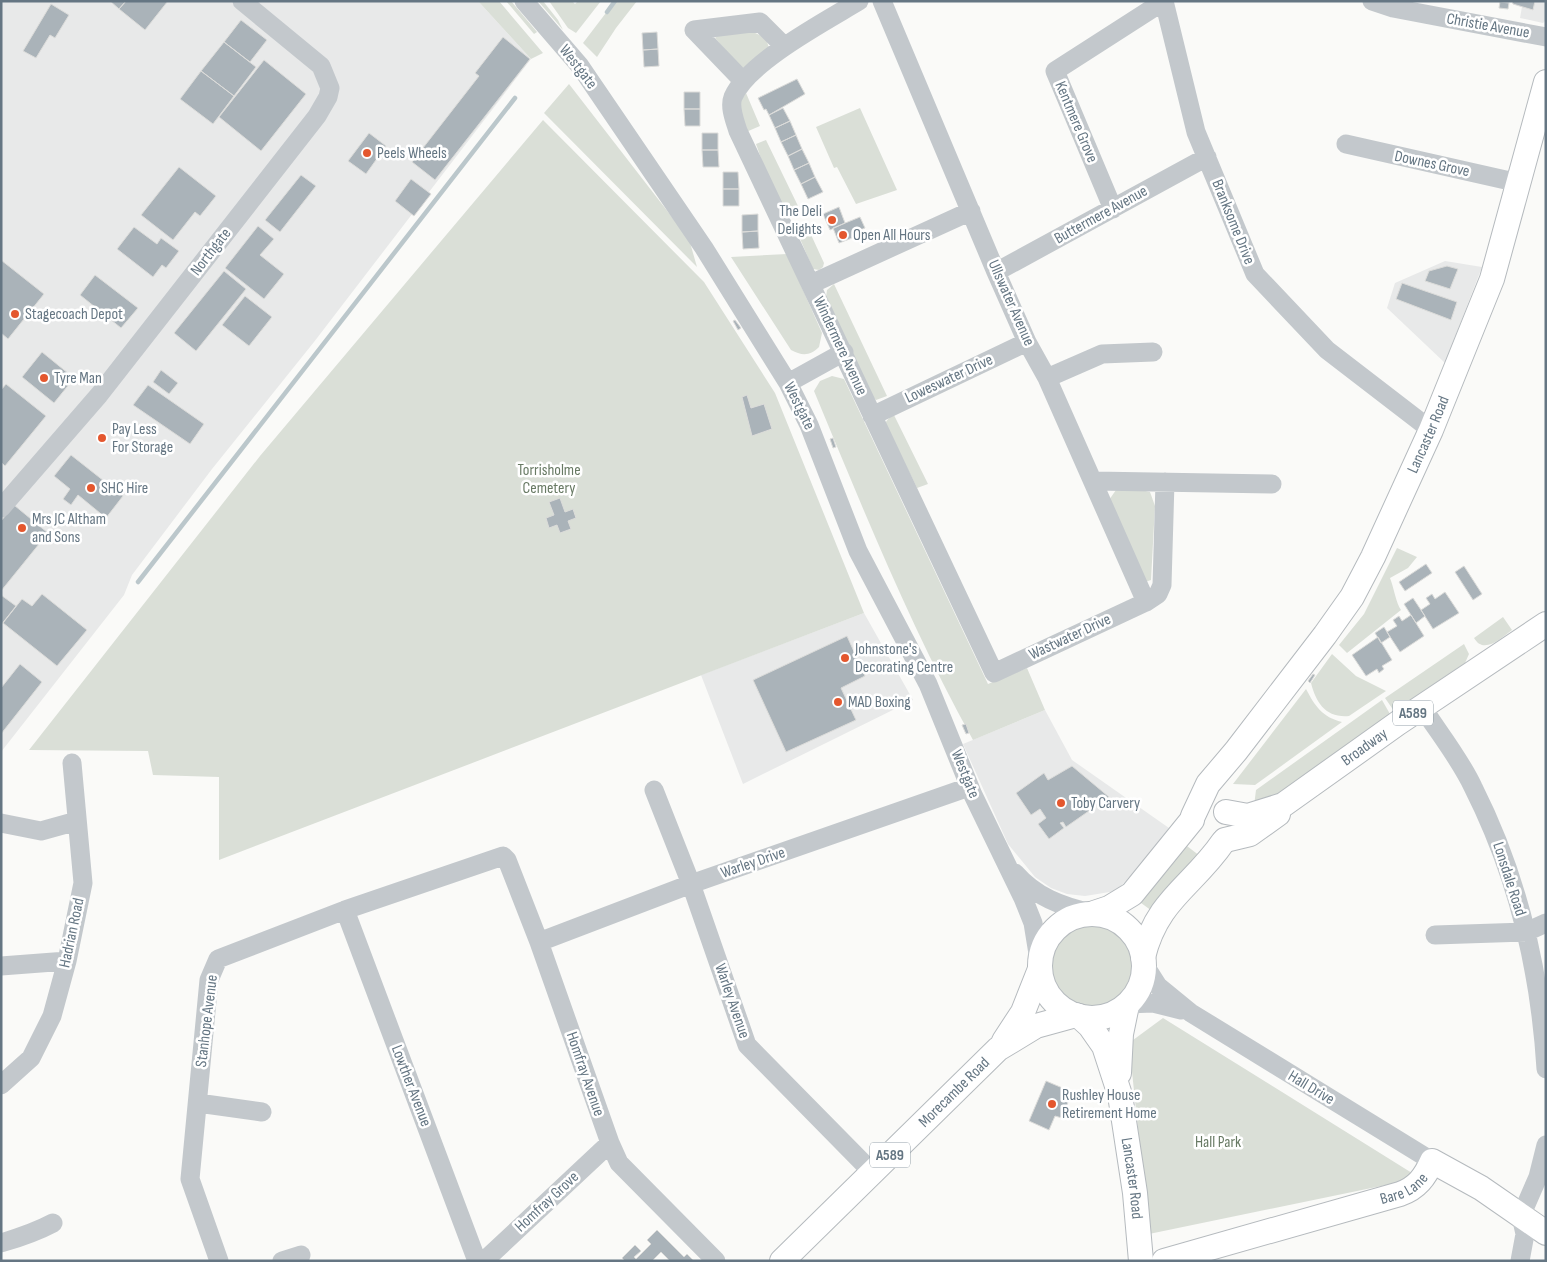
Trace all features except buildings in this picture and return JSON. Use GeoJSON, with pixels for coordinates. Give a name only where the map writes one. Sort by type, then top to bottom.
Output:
{"type":"FeatureCollection","features":[{"type":"Feature","properties":{"kind":"main road","name":"Lancaster Road"},"geometry":{"type":"LineString","coordinates":[[1092,913],[1109,908],[1132,894],[1192,818],[1208,784],[1236,751],[1352,597],[1431,430],[1492,279],[1546,82]]}},
{"type":"Feature","properties":{"kind":"main road","name":"Broadway"},"geometry":{"type":"LineString","coordinates":[[1225,812],[1248,816],[1282,805],[1422,707],[1546,624]]}},
{"type":"Feature","properties":{"kind":"main road","name":"Lancaster Road"},"geometry":{"type":"LineString","coordinates":[[1225,812],[1222,788],[1236,751]]}},
{"type":"Feature","properties":{"kind":"main road","name":"Broadway"},"geometry":{"type":"LineString","coordinates":[[1224,841],[1250,834],[1260,828],[1278,815],[1282,805]]}},
{"type":"Feature","properties":{"kind":"main road","name":"A589"},"geometry":{"type":"LineString","coordinates":[[1224,841],[1213,846],[1200,842],[1193,835],[1192,818],[1200,808],[1210,806],[1225,812]]}},
{"type":"Feature","properties":{"kind":"main road"},"geometry":{"type":"LineString","coordinates":[[1127,1004],[1142,981],[1144,960],[1156,920],[1172,897],[1210,860],[1224,841],[1231,825],[1225,812]]}},
{"type":"Feature","properties":{"kind":"main road","name":"A589"},"geometry":{"type":"LineString","coordinates":[[1040,968],[1043,948],[1051,933],[1063,922],[1077,915],[1092,913]]}},
{"type":"Feature","properties":{"kind":"main road"},"geometry":{"type":"LineString","coordinates":[[1092,913],[1108,916],[1122,923],[1139,943],[1144,960]]}},
{"type":"Feature","properties":{"kind":"main road"},"geometry":{"type":"LineString","coordinates":[[1040,968],[1043,984],[1050,996],[1060,1007],[1077,1016]]}},
{"type":"Feature","properties":{"kind":"main road","name":"Morecambe Road"},"geometry":{"type":"LineString","coordinates":[[782,1261],[998,1049],[1023,1012],[1040,968]]}},
{"type":"Feature","properties":{"kind":"main road","name":"Lancaster Road"},"geometry":{"type":"LineString","coordinates":[[1127,1004],[1119,1049],[1120,1095],[1135,1193],[1141,1261]]}},
{"type":"Feature","properties":{"kind":"main road","name":"A589"},"geometry":{"type":"LineString","coordinates":[[1077,1016],[1105,1016],[1127,1004]]}},
{"type":"Feature","properties":{"kind":"main road","name":"Lancaster Road"},"geometry":{"type":"LineString","coordinates":[[1077,1016],[1090,1026],[1104,1046],[1120,1095]]}},
{"type":"Feature","properties":{"kind":"main road","name":"Morecambe Road"},"geometry":{"type":"LineString","coordinates":[[998,1049],[1036,1026],[1077,1016]]}},
{"type":"Feature","properties":{"kind":"main road","name":"Bare Lane"},"geometry":{"type":"LineString","coordinates":[[1164,1261],[1411,1190],[1419,1183],[1432,1161],[1480,1188],[1546,1233]]}},
{"type":"Feature","properties":{"kind":"main road","name":"Bare Lane"},"geometry":{"type":"LineString","coordinates":[[1216,1261],[1235,1242]]}},
{"type":"Feature","properties":{"kind":"street","name":"Northgate"},"geometry":{"type":"LineString","coordinates":[[1,508],[99,395],[295,146],[328,97],[330,88],[328,79],[321,66],[242,1]]}},
{"type":"Feature","properties":{"kind":"street","name":"Westgate"},"geometry":{"type":"LineString","coordinates":[[524,1],[580,66],[704,248],[788,382],[809,425],[858,551],[928,684],[970,787],[1031,917],[1038,948],[1040,968]]}},
{"type":"Feature","properties":{"kind":"street"},"geometry":{"type":"LineString","coordinates":[[784,46],[760,22],[694,30],[743,81],[784,46],[859,1]]}},
{"type":"Feature","properties":{"kind":"street","name":"Ullswater Avenue"},"geometry":{"type":"LineString","coordinates":[[882,1],[996,272],[1027,342],[1047,378],[1146,602]]}},
{"type":"Feature","properties":{"kind":"street","name":"Branksome Drive"},"geometry":{"type":"LineString","coordinates":[[1164,1],[1196,132],[1255,274],[1326,350],[1431,430]]}},
{"type":"Feature","properties":{"kind":"street","name":"Kentmere Grove"},"geometry":{"type":"LineString","coordinates":[[1113,209],[1054,71],[1164,1]]}},
{"type":"Feature","properties":{"kind":"street","name":"Christie Avenue"},"geometry":{"type":"LineString","coordinates":[[1372,1],[1393,8],[1546,37]]}},
{"type":"Feature","properties":{"kind":"street","name":"Windermere Avenue"},"geometry":{"type":"LineString","coordinates":[[743,81],[732,98],[733,114],[738,131],[994,673]]}},
{"type":"Feature","properties":{"kind":"street","name":"Downes Grove"},"geometry":{"type":"LineString","coordinates":[[1346,144],[1519,183]]}},
{"type":"Feature","properties":{"kind":"street","name":"Buttermere Avenue"},"geometry":{"type":"LineString","coordinates":[[996,272],[1207,157]]}},
{"type":"Feature","properties":{"kind":"street"},"geometry":{"type":"LineString","coordinates":[[811,284],[971,211]]}},
{"type":"Feature","properties":{"kind":"street","name":"Loweswater Drive"},"geometry":{"type":"LineString","coordinates":[[872,416],[1027,342]]}},
{"type":"Feature","properties":{"kind":"street"},"geometry":{"type":"LineString","coordinates":[[788,382],[844,352]]}},
{"type":"Feature","properties":{"kind":"street"},"geometry":{"type":"LineString","coordinates":[[1047,378],[1102,354],[1153,352]]}},
{"type":"Feature","properties":{"kind":"street"},"geometry":{"type":"LineString","coordinates":[[1094,482],[1272,484]]}},
{"type":"Feature","properties":{"kind":"street"},"geometry":{"type":"LineString","coordinates":[[1146,602],[1158,594],[1162,585],[1165,482]]}},
{"type":"Feature","properties":{"kind":"street","name":"Wastwater Drive"},"geometry":{"type":"LineString","coordinates":[[994,673],[1146,602]]}},
{"type":"Feature","properties":{"kind":"street","name":"Lonsdale Road"},"geometry":{"type":"LineString","coordinates":[[1422,707],[1473,785],[1504,856],[1526,932],[1544,1039],[1546,1069]]}},
{"type":"Feature","properties":{"kind":"street","name":"Hadrian Road"},"geometry":{"type":"LineString","coordinates":[[1,1085],[31,1058],[52,1016],[67,961],[83,883],[72,763]]}},
{"type":"Feature","properties":{"kind":"street","name":"Warley Drive"},"geometry":{"type":"LineString","coordinates":[[539,942],[691,884],[970,787]]}},
{"type":"Feature","properties":{"kind":"street","name":"Warley Avenue"},"geometry":{"type":"LineString","coordinates":[[654,790],[691,884],[747,1045],[872,1172]]}},
{"type":"Feature","properties":{"kind":"street"},"geometry":{"type":"LineString","coordinates":[[1,824],[41,831],[77,821]]}},
{"type":"Feature","properties":{"kind":"street","name":"Westgate"},"geometry":{"type":"LineString","coordinates":[[999,852],[1021,879],[1045,898],[1067,908],[1092,913]]}},
{"type":"Feature","properties":{"kind":"street","name":"Stanhope Avenue"},"geometry":{"type":"LineString","coordinates":[[219,1261],[190,1179],[209,980],[218,959],[345,910],[503,856]]}},
{"type":"Feature","properties":{"kind":"street","name":"Homfray Avenue"},"geometry":{"type":"LineString","coordinates":[[503,856],[507,860],[539,942],[610,1143],[619,1162],[631,1177],[716,1261]]}},
{"type":"Feature","properties":{"kind":"street","name":"Lowther Avenue"},"geometry":{"type":"LineString","coordinates":[[345,910],[477,1261]]}},
{"type":"Feature","properties":{"kind":"street"},"geometry":{"type":"LineString","coordinates":[[1435,935],[1526,932],[1546,923]]}},
{"type":"Feature","properties":{"kind":"street","name":"Hall Drive"},"geometry":{"type":"LineString","coordinates":[[1144,960],[1158,986],[1191,1014],[1432,1161]]}},
{"type":"Feature","properties":{"kind":"street"},"geometry":{"type":"LineString","coordinates":[[1,966],[67,961]]}},
{"type":"Feature","properties":{"kind":"street","name":"Hall Drive"},"geometry":{"type":"LineString","coordinates":[[1127,1004],[1153,1003],[1191,1014]]}},
{"type":"Feature","properties":{"kind":"street"},"geometry":{"type":"LineString","coordinates":[[198,1103],[262,1112]]}},
{"type":"Feature","properties":{"kind":"street","name":"Homfray Grove"},"geometry":{"type":"LineString","coordinates":[[484,1261],[610,1143]]}},
{"type":"Feature","properties":{"kind":"street"},"geometry":{"type":"LineString","coordinates":[[1520,1261],[1525,1234],[1521,1216],[1538,1177],[1546,1145]]}},
{"type":"Feature","properties":{"kind":"street"},"geometry":{"type":"LineString","coordinates":[[1,1243],[22,1234],[39,1230],[53,1222]]}},
{"type":"Feature","properties":{"kind":"street"},"geometry":{"type":"LineString","coordinates":[[282,1261],[301,1255]]}},
{"type":"Feature","properties":{"kind":"shaded area"},"geometry":{"type":"Polygon","coordinates":[[[1,1],[478,1],[531,59],[314,342],[212,469],[132,575],[124,595],[1,752],[1,1]]]}},
{"type":"Feature","properties":{"kind":"shaded area"},"geometry":{"type":"Polygon","coordinates":[[[1523,1],[1546,1],[1546,20],[1543,23],[1520,18],[1523,1]]]}},
{"type":"Feature","properties":{"kind":"shaded area"},"geometry":{"type":"Polygon","coordinates":[[[1445,261],[1482,267],[1445,363],[1387,308],[1395,283],[1445,261]]]}},
{"type":"Feature","properties":{"kind":"shaded area"},"geometry":{"type":"Polygon","coordinates":[[[864,613],[913,700],[743,784],[701,675],[864,613]]]}},
{"type":"Feature","properties":{"kind":"shaded area"},"geometry":{"type":"Polygon","coordinates":[[[1045,710],[1072,760],[1169,828],[1149,856],[1116,891],[1085,896],[1067,894],[1051,888],[1035,877],[1008,844],[963,744],[1045,710]]]}},
{"type":"Feature","properties":{"kind":"green space"},"geometry":{"type":"Polygon","coordinates":[[[478,1],[499,1],[543,53],[531,59],[478,1]]]}},
{"type":"Feature","properties":{"kind":"green space"},"geometry":{"type":"Polygon","coordinates":[[[506,1],[511,1],[537,32],[534,34],[506,1]]]}},
{"type":"Feature","properties":{"kind":"green space"},"geometry":{"type":"Polygon","coordinates":[[[538,1],[543,1],[558,20],[563,30],[538,1]]]}},
{"type":"Feature","properties":{"kind":"green space"},"geometry":{"type":"Polygon","coordinates":[[[549,1],[572,1],[575,4],[578,1],[601,1],[576,33],[568,28],[549,1]]]}},
{"type":"Feature","properties":{"kind":"green space"},"geometry":{"type":"Polygon","coordinates":[[[615,1],[637,1],[597,57],[583,43],[615,1]]]}},
{"type":"Feature","properties":{"kind":"green space"},"geometry":{"type":"Polygon","coordinates":[[[753,32],[766,38],[770,52],[748,68],[740,67],[715,38],[718,35],[753,32]]]}},
{"type":"Feature","properties":{"kind":"green space"},"geometry":{"type":"Polygon","coordinates":[[[569,84],[689,239],[697,267],[544,113],[569,84]]]}},
{"type":"Feature","properties":{"kind":"green space"},"geometry":{"type":"Polygon","coordinates":[[[746,93],[760,126],[746,132],[739,102],[746,93]]]}},
{"type":"Feature","properties":{"kind":"green space"},"geometry":{"type":"Polygon","coordinates":[[[860,108],[897,190],[856,204],[837,167],[834,168],[816,127],[860,108]]]}},
{"type":"Feature","properties":{"kind":"green space","name":"Torrisholme Cemetery"},"geometry":{"type":"Polygon","coordinates":[[[543,120],[704,282],[775,393],[864,613],[219,860],[219,777],[153,775],[148,751],[29,750],[260,456],[543,120]]]}},
{"type":"Feature","properties":{"kind":"green space"},"geometry":{"type":"Polygon","coordinates":[[[766,140],[798,206],[788,209],[778,199],[773,190],[756,144],[766,140]]]}},
{"type":"Feature","properties":{"kind":"green space"},"geometry":{"type":"Polygon","coordinates":[[[802,222],[807,226],[824,263],[823,267],[819,270],[813,269],[795,227],[802,222]]]}},
{"type":"Feature","properties":{"kind":"green space"},"geometry":{"type":"Polygon","coordinates":[[[787,254],[822,333],[819,347],[809,353],[802,354],[791,350],[731,257],[787,254]]]}},
{"type":"Feature","properties":{"kind":"green space"},"geometry":{"type":"Polygon","coordinates":[[[834,284],[887,396],[876,400],[870,395],[826,297],[827,290],[834,284]]]}},
{"type":"Feature","properties":{"kind":"green space"},"geometry":{"type":"Polygon","coordinates":[[[832,376],[844,379],[988,684],[1027,668],[1045,710],[973,740],[950,698],[908,611],[869,524],[814,391],[820,381],[832,376]]]}},
{"type":"Feature","properties":{"kind":"green space"},"geometry":{"type":"Polygon","coordinates":[[[893,413],[928,484],[917,488],[885,423],[893,413]]]}},
{"type":"Feature","properties":{"kind":"green space"},"geometry":{"type":"Polygon","coordinates":[[[1132,488],[1150,492],[1155,506],[1151,580],[1145,582],[1109,500],[1116,490],[1132,488]]]}},
{"type":"Feature","properties":{"kind":"green space"},"geometry":{"type":"Polygon","coordinates":[[[1397,548],[1417,557],[1408,568],[1390,578],[1401,610],[1347,653],[1339,645],[1364,614],[1397,548]]]}},
{"type":"Feature","properties":{"kind":"green space"},"geometry":{"type":"Polygon","coordinates":[[[1503,617],[1512,630],[1498,641],[1488,645],[1478,643],[1474,638],[1503,617]]]}},
{"type":"Feature","properties":{"kind":"green space"},"geometry":{"type":"Polygon","coordinates":[[[1464,644],[1469,654],[1465,663],[1394,711],[1385,698],[1464,644]]]}},
{"type":"Feature","properties":{"kind":"green space"},"geometry":{"type":"Polygon","coordinates":[[[1332,654],[1356,676],[1386,691],[1349,716],[1328,712],[1319,703],[1311,683],[1332,654]]]}},
{"type":"Feature","properties":{"kind":"green space"},"geometry":{"type":"Polygon","coordinates":[[[1306,689],[1324,714],[1342,722],[1255,785],[1233,784],[1306,689]]]}},
{"type":"Feature","properties":{"kind":"green space"},"geometry":{"type":"Polygon","coordinates":[[[1382,700],[1390,714],[1272,799],[1254,806],[1256,790],[1382,700]]]}},
{"type":"Feature","properties":{"kind":"green space"},"geometry":{"type":"Polygon","coordinates":[[[1183,843],[1200,856],[1152,911],[1137,900],[1183,843]]]}},
{"type":"Feature","properties":{"kind":"green space"},"geometry":{"type":"Polygon","coordinates":[[[1091,924],[1107,927],[1120,936],[1129,949],[1132,965],[1129,981],[1120,994],[1107,1003],[1091,1006],[1075,1003],[1062,994],[1053,981],[1050,965],[1053,949],[1062,936],[1075,927],[1091,924]]]}},
{"type":"Feature","properties":{"kind":"green space","name":"Hall Park"},"geometry":{"type":"Polygon","coordinates":[[[1163,1018],[1420,1178],[1149,1234],[1129,1043],[1163,1018]]]}},
{"type":"Feature","properties":{"kind":"waterway"},"geometry":{"type":"LineString","coordinates":[[607,12],[615,1]]}},
{"type":"Feature","properties":{"kind":"waterway"},"geometry":{"type":"LineString","coordinates":[[138,582],[515,98]]}},
{"type":"Feature","properties":{"kind":"place","name":"Peels Wheels"},"geometry":{"type":"Point","coordinates":[367,153]}},
{"type":"Feature","properties":{"kind":"place","name":"The Deli Delights"},"geometry":{"type":"Point","coordinates":[832,220]}},
{"type":"Feature","properties":{"kind":"place","name":"Open All Hours"},"geometry":{"type":"Point","coordinates":[843,235]}},
{"type":"Feature","properties":{"kind":"place","name":"Stagecoach Depot"},"geometry":{"type":"Point","coordinates":[15,314]}},
{"type":"Feature","properties":{"kind":"place","name":"Tyre Man"},"geometry":{"type":"Point","coordinates":[44,378]}},
{"type":"Feature","properties":{"kind":"place","name":"Pay Less For Storage"},"geometry":{"type":"Point","coordinates":[102,438]}},
{"type":"Feature","properties":{"kind":"place","name":"SHC Hire"},"geometry":{"type":"Point","coordinates":[91,488]}},
{"type":"Feature","properties":{"kind":"place","name":"Mrs JC Altham and Sons"},"geometry":{"type":"Point","coordinates":[22,528]}},
{"type":"Feature","properties":{"kind":"place","name":"Johnstone's Decorating Centre"},"geometry":{"type":"Point","coordinates":[845,658]}},
{"type":"Feature","properties":{"kind":"place","name":"MAD Boxing"},"geometry":{"type":"Point","coordinates":[838,702]}},
{"type":"Feature","properties":{"kind":"place","name":"Toby Carvery"},"geometry":{"type":"Point","coordinates":[1061,803]}},
{"type":"Feature","properties":{"kind":"place","name":"Rushley House Retirement Home"},"geometry":{"type":"Point","coordinates":[1052,1104]}}]}
